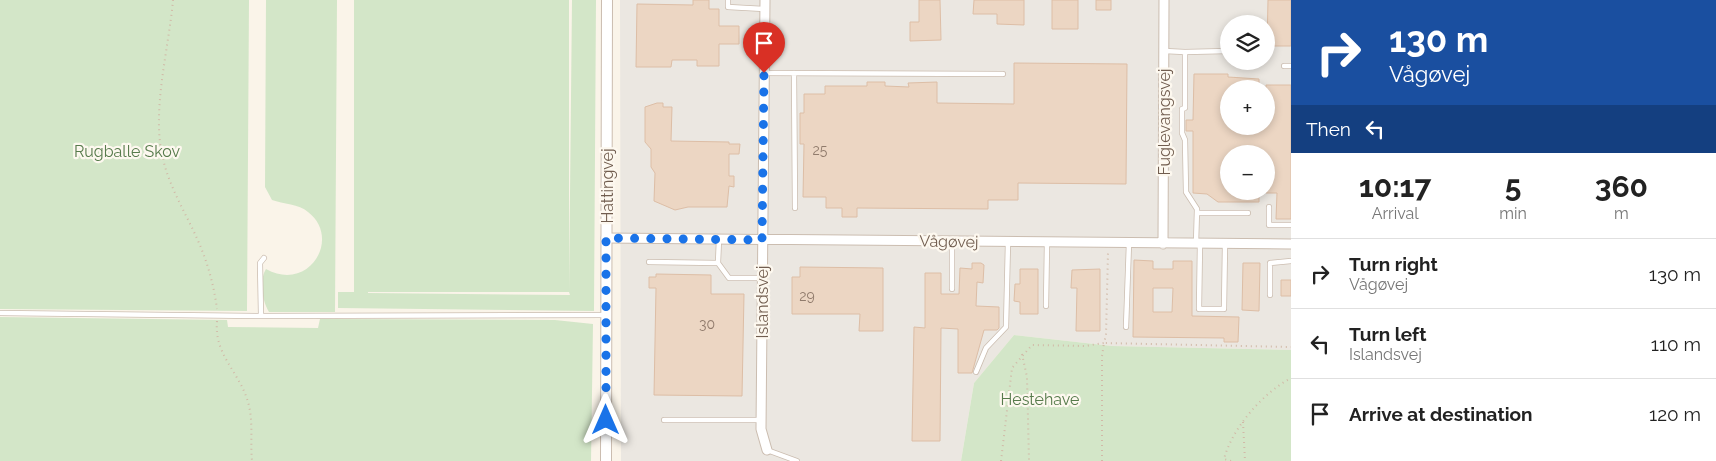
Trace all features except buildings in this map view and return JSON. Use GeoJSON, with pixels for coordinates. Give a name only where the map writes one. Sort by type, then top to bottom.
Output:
{"type":"FeatureCollection","features":[{"type":"Feature","properties":{"kind":"street","name":"Hattingvej"},"geometry":{"type":"LineString","coordinates":[[606,461],[607,0]]}},
{"type":"Feature","properties":{"kind":"street","name":"Fuglevangsvej"},"geometry":{"type":"LineString","coordinates":[[1163,244],[1164,0]]}},
{"type":"Feature","properties":{"kind":"street","name":"Islandsvej"},"geometry":{"type":"LineString","coordinates":[[765,4],[761,429],[767,450]]}},
{"type":"Feature","properties":{"kind":"street","name":"Vågøvej"},"geometry":{"type":"LineString","coordinates":[[606,238],[1291,244]]}},
{"type":"Feature","properties":{"kind":"lane"},"geometry":{"type":"LineString","coordinates":[[728,0],[728,7],[765,4]]}},
{"type":"Feature","properties":{"kind":"lane"},"geometry":{"type":"LineString","coordinates":[[1164,51],[1220,51]]}},
{"type":"Feature","properties":{"kind":"lane"},"geometry":{"type":"LineString","coordinates":[[1186,52],[1185,108],[1182,109],[1182,133],[1185,140],[1186,192],[1197,209],[1199,310],[1224,309],[1225,244]]}},
{"type":"Feature","properties":{"kind":"lane"},"geometry":{"type":"LineString","coordinates":[[1284,66],[1291,66]]}},
{"type":"Feature","properties":{"kind":"lane"},"geometry":{"type":"LineString","coordinates":[[764,73],[1003,74]]}},
{"type":"Feature","properties":{"kind":"lane"},"geometry":{"type":"LineString","coordinates":[[794,73],[794,208]]}},
{"type":"Feature","properties":{"kind":"lane"},"geometry":{"type":"LineString","coordinates":[[1269,207],[1269,225],[1291,225]]}},
{"type":"Feature","properties":{"kind":"lane"},"geometry":{"type":"LineString","coordinates":[[1197,213],[1248,213]]}},
{"type":"Feature","properties":{"kind":"lane"},"geometry":{"type":"LineString","coordinates":[[719,239],[718,263],[729,278],[762,278]]}},
{"type":"Feature","properties":{"kind":"lane"},"geometry":{"type":"LineString","coordinates":[[952,241],[952,289]]}},
{"type":"Feature","properties":{"kind":"lane"},"geometry":{"type":"LineString","coordinates":[[976,372],[986,348],[1006,327],[1008,242]]}},
{"type":"Feature","properties":{"kind":"lane"},"geometry":{"type":"LineString","coordinates":[[1046,306],[1047,242]]}},
{"type":"Feature","properties":{"kind":"lane"},"geometry":{"type":"LineString","coordinates":[[1126,328],[1129,243]]}},
{"type":"Feature","properties":{"kind":"lane"},"geometry":{"type":"LineString","coordinates":[[261,316],[260,263],[264,258]]}},
{"type":"Feature","properties":{"kind":"lane"},"geometry":{"type":"LineString","coordinates":[[1270,295],[1270,263],[1291,261]]}},
{"type":"Feature","properties":{"kind":"lane"},"geometry":{"type":"LineString","coordinates":[[649,262],[718,263]]}},
{"type":"Feature","properties":{"kind":"lane"},"geometry":{"type":"LineString","coordinates":[[0,314],[218,316],[606,315]]}},
{"type":"Feature","properties":{"kind":"lane"},"geometry":{"type":"LineString","coordinates":[[664,420],[761,420]]}},
{"type":"Feature","properties":{"kind":"lane","name":"Islandsvej"},"geometry":{"type":"LineString","coordinates":[[767,450],[797,461]]}},
{"type":"Feature","properties":{"kind":"path"},"geometry":{"type":"LineString","coordinates":[[172,0],[163,64],[160,135],[162,158],[178,201],[208,267],[218,316],[217,327],[220,351],[247,397],[250,409],[252,461]]}},
{"type":"Feature","properties":{"kind":"path"},"geometry":{"type":"LineString","coordinates":[[1102,461],[1102,356],[1106,335],[1108,242]]}},
{"type":"Feature","properties":{"kind":"path"},"geometry":{"type":"LineString","coordinates":[[1001,461],[1012,368],[1022,354],[1032,345],[1085,346],[1104,343],[1291,347]]}},
{"type":"Feature","properties":{"kind":"path"},"geometry":{"type":"LineString","coordinates":[[1022,354],[1027,377],[1029,461]]}},
{"type":"Feature","properties":{"kind":"path"},"geometry":{"type":"LineString","coordinates":[[1231,461],[1223,460],[1228,445],[1243,422],[1271,391],[1291,378]]}},
{"type":"Feature","properties":{"kind":"path"},"geometry":{"type":"LineString","coordinates":[[1243,422],[1245,461]]}},
{"type":"Feature","properties":{"kind":"shaded area"},"geometry":{"type":"Polygon","coordinates":[[[620,0],[1291,0],[1291,350],[1112,346],[1014,335],[974,383],[961,461],[621,461],[620,0]]]}},
{"type":"Feature","properties":{"kind":"green space","name":"Rugballe Skov"},"geometry":{"type":"Polygon","coordinates":[[[0,0],[249,0],[247,311],[0,309],[0,0]]]}},
{"type":"Feature","properties":{"kind":"green space"},"geometry":{"type":"Polygon","coordinates":[[[266,0],[337,0],[335,312],[269,312],[263,296],[262,285],[266,269],[282,275],[295,274],[307,268],[316,259],[321,248],[322,235],[318,223],[308,212],[296,206],[272,200],[265,187],[266,0]]]}},
{"type":"Feature","properties":{"kind":"green space"},"geometry":{"type":"Polygon","coordinates":[[[354,0],[569,0],[569,292],[572,0],[596,0],[594,311],[338,308],[338,292],[354,292],[354,0]],[[368,292],[368,293],[570,295],[569,292],[368,292]]]}},
{"type":"Feature","properties":{"kind":"green space"},"geometry":{"type":"Polygon","coordinates":[[[0,317],[227,320],[228,327],[318,328],[320,319],[555,320],[593,324],[591,461],[0,461],[0,317]]]}},
{"type":"Feature","properties":{"kind":"green space","name":"Hestehave"},"geometry":{"type":"Polygon","coordinates":[[[1014,335],[1112,346],[1291,350],[1291,461],[961,461],[974,383],[1014,335]]]}},
{"type":"Feature","properties":{"kind":"route"},"geometry":{"type":"LineString","coordinates":[[606,420],[606,238],[762,240],[764,73]]}}]}
